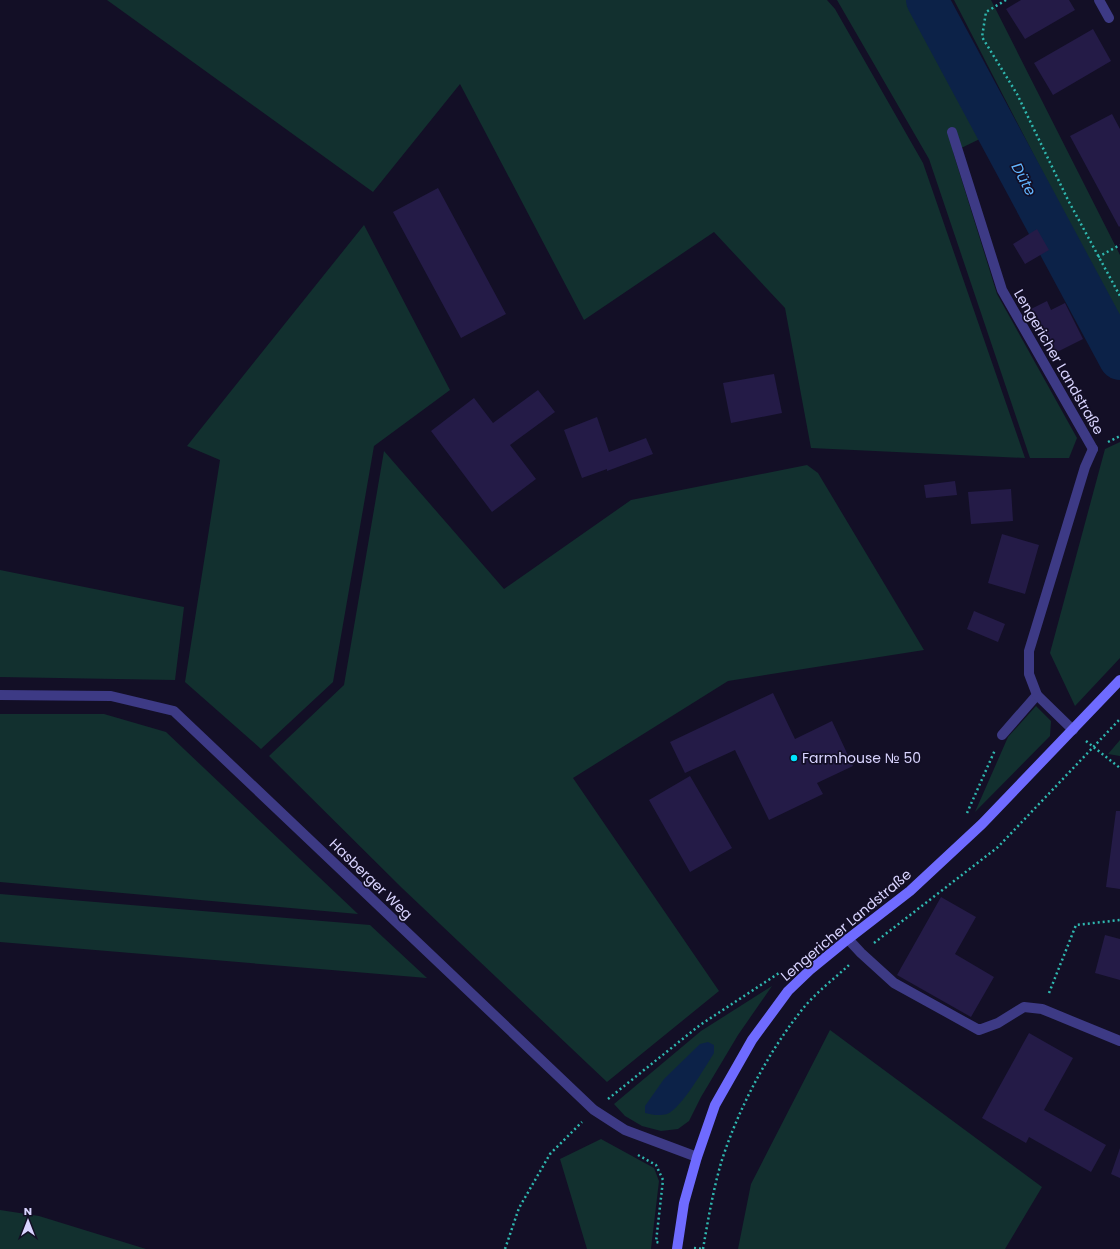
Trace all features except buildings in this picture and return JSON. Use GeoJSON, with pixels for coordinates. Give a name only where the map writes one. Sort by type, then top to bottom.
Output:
{"type":"FeatureCollection","features":[{"type":"Feature","properties":{"kind":"main road","name":"Lengericher Landstraße"},"geometry":{"type":"LineString","coordinates":[[678,1247],[684,1203],[697,1157],[715,1105],[752,1040],[788,991],[810,970],[910,890],[982,824],[1120,680]]}},
{"type":"Feature","properties":{"kind":"street"},"geometry":{"type":"LineString","coordinates":[[1099,0],[1109,18]]}},
{"type":"Feature","properties":{"kind":"street","name":"Lengericher Landstraße"},"geometry":{"type":"LineString","coordinates":[[952,132],[1002,290],[1093,449],[1085,467],[1029,651],[1029,674],[1037,695],[1073,730]]}},
{"type":"Feature","properties":{"kind":"street","name":"Hasberger Weg"},"geometry":{"type":"LineString","coordinates":[[0,695],[111,696],[174,711],[594,1110],[625,1130],[697,1157]]}},
{"type":"Feature","properties":{"kind":"street"},"geometry":{"type":"LineString","coordinates":[[1002,735],[1037,695]]}},
{"type":"Feature","properties":{"kind":"street"},"geometry":{"type":"LineString","coordinates":[[848,939],[894,983],[979,1030],[998,1023],[1024,1007],[1042,1010],[1120,1042]]}},
{"type":"Feature","properties":{"kind":"path"},"geometry":{"type":"LineString","coordinates":[[1006,0],[986,12],[982,38],[1017,94],[1068,200],[1120,296]]}},
{"type":"Feature","properties":{"kind":"path"},"geometry":{"type":"LineString","coordinates":[[1098,256],[1120,245]]}},
{"type":"Feature","properties":{"kind":"path"},"geometry":{"type":"LineString","coordinates":[[962,818],[968,812],[1002,735]]}},
{"type":"Feature","properties":{"kind":"path"},"geometry":{"type":"LineString","coordinates":[[1094,748],[1120,768]]}},
{"type":"Feature","properties":{"kind":"path"},"geometry":{"type":"LineString","coordinates":[[1042,1010],[1076,925],[1120,920]]}},
{"type":"Feature","properties":{"kind":"path"},"geometry":{"type":"LineString","coordinates":[[505,1249],[519,1208],[550,1154],[594,1110],[700,1025],[780,973]]}},
{"type":"Feature","properties":{"kind":"path"},"geometry":{"type":"LineString","coordinates":[[636,1154],[656,1165],[663,1180],[656,1242],[678,1247],[703,1249]]}},
{"type":"Feature","properties":{"kind":"green space"},"geometry":{"type":"Polygon","coordinates":[[[107,0],[827,0],[835,9],[923,163],[1025,458],[811,448],[785,308],[714,232],[584,320],[460,84],[373,192],[107,0]]]}},
{"type":"Feature","properties":{"kind":"green space"},"geometry":{"type":"Polygon","coordinates":[[[837,0],[912,0],[990,134],[953,152],[997,294],[1077,438],[1069,458],[1030,458],[929,159],[837,0]]]}},
{"type":"Feature","properties":{"kind":"green space"},"geometry":{"type":"Polygon","coordinates":[[[954,0],[991,0],[1120,255],[1120,322],[954,0]]]}},
{"type":"Feature","properties":{"kind":"green space"},"geometry":{"type":"Polygon","coordinates":[[[364,225],[450,390],[374,446],[333,682],[261,749],[185,682],[220,460],[187,446],[364,225]]]}},
{"type":"Feature","properties":{"kind":"green space"},"geometry":{"type":"Polygon","coordinates":[[[1120,442],[1120,658],[1075,706],[1050,653],[1105,449],[1120,442]]]}},
{"type":"Feature","properties":{"kind":"green space"},"geometry":{"type":"Polygon","coordinates":[[[384,451],[504,589],[631,500],[807,465],[818,473],[924,650],[728,681],[573,778],[719,991],[607,1082],[402,888],[269,756],[344,685],[384,451]]]}},
{"type":"Feature","properties":{"kind":"green space"},"geometry":{"type":"Polygon","coordinates":[[[0,570],[184,607],[175,680],[0,677],[0,570]]]}},
{"type":"Feature","properties":{"kind":"green space"},"geometry":{"type":"Polygon","coordinates":[[[1036,706],[1051,721],[1050,736],[975,812],[1008,737],[1036,706]]]}},
{"type":"Feature","properties":{"kind":"green space"},"geometry":{"type":"Polygon","coordinates":[[[0,714],[104,714],[166,732],[358,914],[0,882],[0,714]]]}},
{"type":"Feature","properties":{"kind":"green space"},"geometry":{"type":"Polygon","coordinates":[[[1120,740],[1120,756],[1108,754],[1120,740]]]}},
{"type":"Feature","properties":{"kind":"green space"},"geometry":{"type":"Polygon","coordinates":[[[0,894],[370,925],[427,978],[0,942],[0,894]]]}},
{"type":"Feature","properties":{"kind":"green space"},"geometry":{"type":"Polygon","coordinates":[[[772,986],[738,1035],[701,1097],[689,1121],[678,1129],[661,1131],[642,1126],[625,1116],[614,1104],[701,1031],[772,986]]]}},
{"type":"Feature","properties":{"kind":"green space"},"geometry":{"type":"Polygon","coordinates":[[[830,1030],[1042,1187],[1005,1249],[738,1249],[751,1184],[830,1030]]]}},
{"type":"Feature","properties":{"kind":"green space"},"geometry":{"type":"Polygon","coordinates":[[[601,1139],[654,1168],[659,1181],[651,1249],[587,1249],[560,1159],[601,1139]]]}},
{"type":"Feature","properties":{"kind":"green space"},"geometry":{"type":"Polygon","coordinates":[[[0,1210],[39,1216],[146,1249],[0,1249],[0,1210]]]}},
{"type":"Feature","properties":{"kind":"water"},"geometry":{"type":"Polygon","coordinates":[[[708,1042],[714,1045],[714,1053],[686,1096],[673,1111],[661,1115],[645,1113],[645,1106],[664,1079],[700,1044],[708,1042]]]}},
{"type":"Feature","properties":{"kind":"waterway","name":"Düte"},"geometry":{"type":"LineString","coordinates":[[927,0],[1120,359]]}},
{"type":"Feature","properties":{"kind":"place","name":"Farmhouse № 50"},"geometry":{"type":"Point","coordinates":[794,758]}}]}
